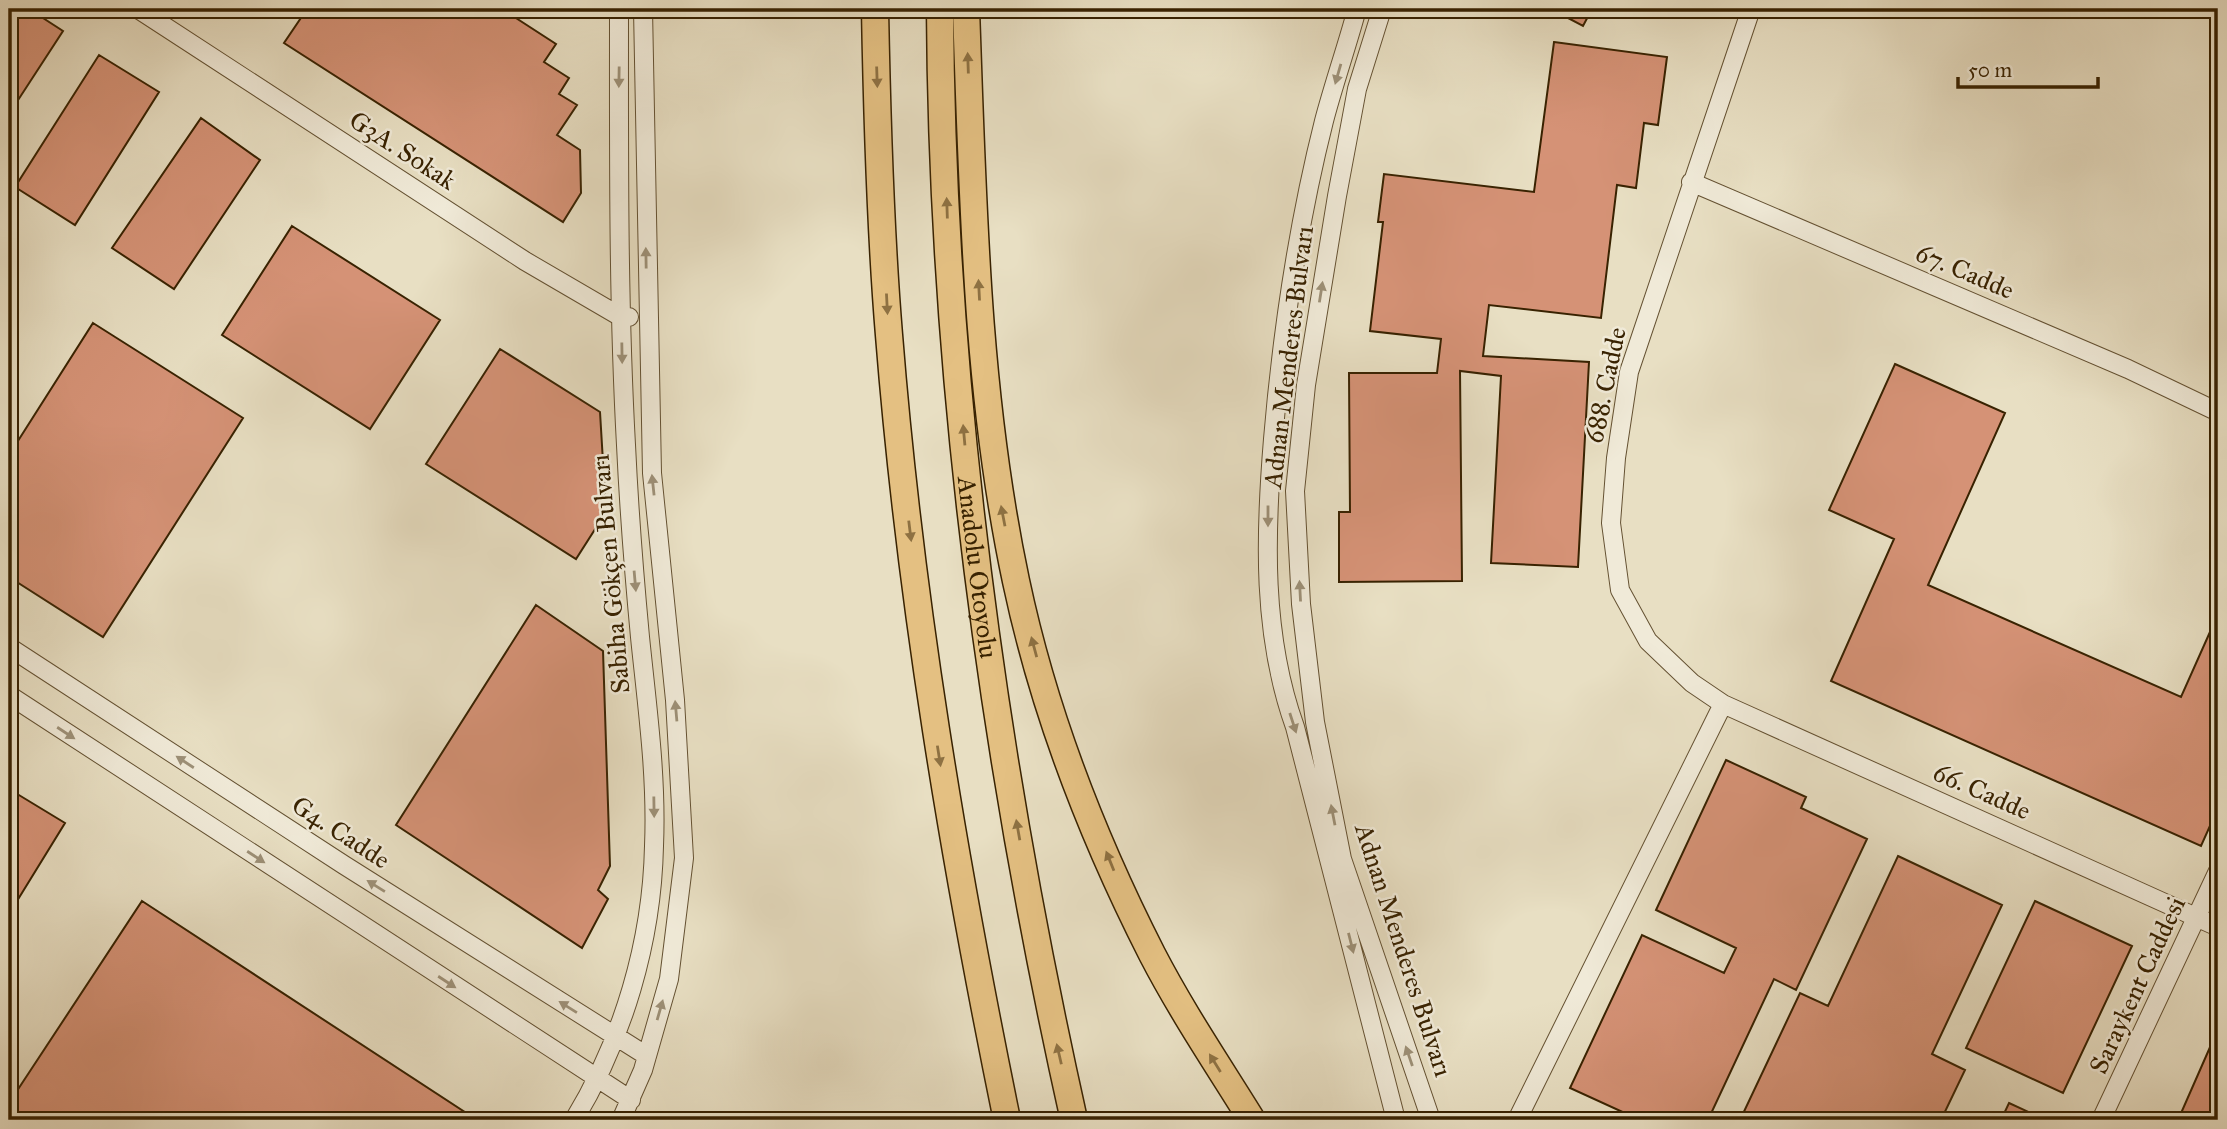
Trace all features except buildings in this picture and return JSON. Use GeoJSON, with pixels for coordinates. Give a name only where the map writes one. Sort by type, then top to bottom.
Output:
{"type":"FeatureCollection","features":[{"type":"Feature","properties":{"kind":"highway"},"geometry":{"type":"LineString","coordinates":[[875,9],[889,335],[910,535],[958,876],[1007,1120]]}},
{"type":"Feature","properties":{"kind":"highway","name":"Anadolu Otoyolu"},"geometry":{"type":"LineString","coordinates":[[940,9],[950,272],[971,503],[1010,788],[1050,1012],[1074,1120]]}},
{"type":"Feature","properties":{"kind":"highway"},"geometry":{"type":"LineString","coordinates":[[966,9],[980,318],[990,427],[1016,583],[1044,685],[1079,786],[1119,885],[1153,955],[1252,1120]]}},
{"type":"Feature","properties":{"kind":"street","name":"G3A. Sokak"},"geometry":{"type":"LineString","coordinates":[[138,9],[525,261],[621,317]]}},
{"type":"Feature","properties":{"kind":"street","name":"Sabiha Gökçen Bulvarı"},"geometry":{"type":"LineString","coordinates":[[574,1120],[597,1080],[630,995],[640,949],[654,845],[648,710],[629,515],[621,317],[619,9]]}},
{"type":"Feature","properties":{"kind":"street","name":"Sabiha Gökçen Bulvarı"},"geometry":{"type":"LineString","coordinates":[[621,1120],[647,1056],[668,979],[684,858],[676,712],[652,473],[643,9]]}},
{"type":"Feature","properties":{"kind":"street"},"geometry":{"type":"LineString","coordinates":[[1357,9],[1324,122],[1281,351],[1268,495],[1268,591],[1275,658],[1283,695],[1295,727],[1396,1120]]}},
{"type":"Feature","properties":{"kind":"street","name":"Adnan Menderes Bulvarı"},"geometry":{"type":"LineString","coordinates":[[1382,9],[1357,89],[1336,196],[1306,385],[1295,491],[1301,604],[1315,722],[1342,859],[1431,1120]]}},
{"type":"Feature","properties":{"kind":"street","name":"688. Cadde"},"geometry":{"type":"LineString","coordinates":[[1723,704],[1692,683],[1648,641],[1620,590],[1611,523],[1616,458],[1629,372],[1751,9]]}},
{"type":"Feature","properties":{"kind":"street","name":"67. Cadde"},"geometry":{"type":"LineString","coordinates":[[1691,182],[2128,369],[2218,411]]}},
{"type":"Feature","properties":{"kind":"street"},"geometry":{"type":"LineString","coordinates":[[621,317],[647,317]]}},
{"type":"Feature","properties":{"kind":"street","name":"G4. Cadde"},"geometry":{"type":"LineString","coordinates":[[9,647],[344,866],[647,1056]]}},
{"type":"Feature","properties":{"kind":"street"},"geometry":{"type":"LineString","coordinates":[[9,695],[631,1100]]}},
{"type":"Feature","properties":{"kind":"street"},"geometry":{"type":"LineString","coordinates":[[1517,1120],[1723,704]]}},
{"type":"Feature","properties":{"kind":"street","name":"66. Cadde"},"geometry":{"type":"LineString","coordinates":[[1723,704],[2218,927]]}},
{"type":"Feature","properties":{"kind":"street","name":"Saraykent Caddesi"},"geometry":{"type":"LineString","coordinates":[[2101,1120],[2199,918],[2218,872]]}}]}
